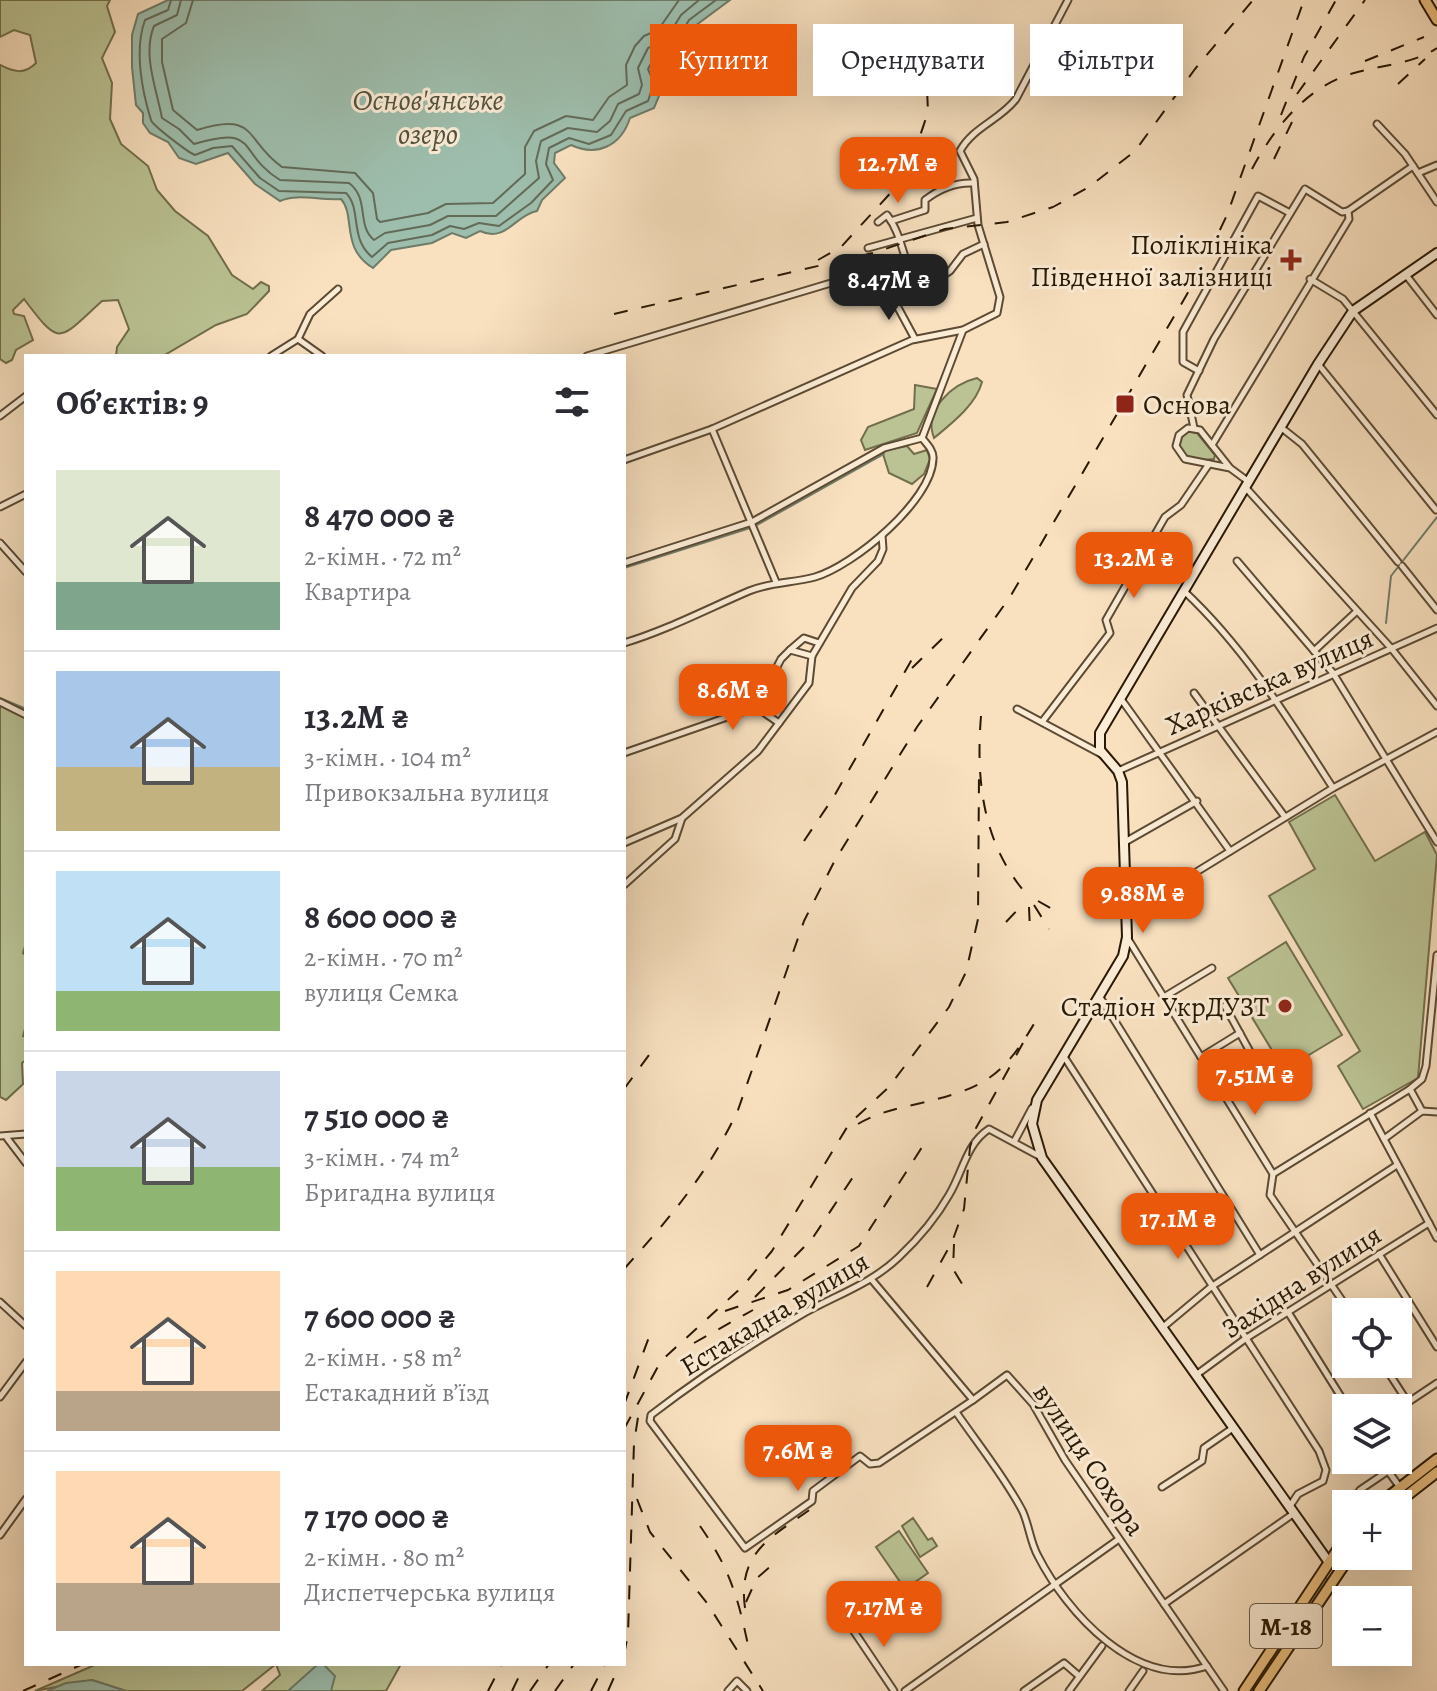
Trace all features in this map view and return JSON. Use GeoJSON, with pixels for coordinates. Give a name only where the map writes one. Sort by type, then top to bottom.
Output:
{"type":"FeatureCollection","features":[{"type":"Feature","properties":{"kind":"main road"},"geometry":{"type":"LineString","coordinates":[[1425,0],[1437,20]]}},
{"type":"Feature","properties":{"kind":"main road"},"geometry":{"type":"LineString","coordinates":[[1339,1571],[1291,1511],[1042,1158],[1032,1124],[1037,1100],[1123,956],[1127,937],[1125,843],[1118,771],[1104,756],[1098,741],[1100,733],[1183,590],[1283,429],[1318,364],[1353,311],[1437,253]]}},
{"type":"Feature","properties":{"kind":"main road"},"geometry":{"type":"LineString","coordinates":[[1395,1490],[1437,1459]]}},
{"type":"Feature","properties":{"kind":"main road"},"geometry":{"type":"LineString","coordinates":[[1412,1492],[1437,1472]]}},
{"type":"Feature","properties":{"kind":"main road","name":"М-18"},"geometry":{"type":"LineString","coordinates":[[1244,1691],[1332,1556]]}},
{"type":"Feature","properties":{"kind":"main road","name":"М-18"},"geometry":{"type":"LineString","coordinates":[[1259,1691],[1339,1571]]}},
{"type":"Feature","properties":{"kind":"street"},"geometry":{"type":"LineString","coordinates":[[626,459],[712,429],[915,339],[963,330],[997,313],[1000,306],[977,218],[974,183],[960,151],[970,135],[1008,109],[1016,99],[1068,0]]}},
{"type":"Feature","properties":{"kind":"street"},"geometry":{"type":"LineString","coordinates":[[1377,124],[1413,166],[1437,202]]}},
{"type":"Feature","properties":{"kind":"street"},"geometry":{"type":"LineString","coordinates":[[1418,173],[1437,165]]}},
{"type":"Feature","properties":{"kind":"street"},"geometry":{"type":"LineString","coordinates":[[1413,166],[1348,211],[1342,212],[1305,189],[1187,395],[1194,428],[1391,648],[1436,705]]}},
{"type":"Feature","properties":{"kind":"street"},"geometry":{"type":"LineString","coordinates":[[891,221],[925,210],[925,200],[935,193],[961,182],[974,183]]}},
{"type":"Feature","properties":{"kind":"street"},"geometry":{"type":"LineString","coordinates":[[1199,371],[1183,362],[1183,332],[1258,196],[1290,213]]}},
{"type":"Feature","properties":{"kind":"street"},"geometry":{"type":"LineString","coordinates":[[1212,445],[1349,219],[1348,211]]}},
{"type":"Feature","properties":{"kind":"street"},"geometry":{"type":"LineString","coordinates":[[878,222],[887,215],[891,221],[901,240],[904,264],[916,284]]}},
{"type":"Feature","properties":{"kind":"street"},"geometry":{"type":"LineString","coordinates":[[868,248],[977,218]]}},
{"type":"Feature","properties":{"kind":"street"},"geometry":{"type":"LineString","coordinates":[[888,290],[894,293],[916,284],[935,281],[950,271],[963,254],[984,244]]}},
{"type":"Feature","properties":{"kind":"street"},"geometry":{"type":"LineString","coordinates":[[594,354],[860,272],[877,273],[915,339]]}},
{"type":"Feature","properties":{"kind":"street"},"geometry":{"type":"LineString","coordinates":[[1405,275],[1437,315]]}},
{"type":"Feature","properties":{"kind":"street"},"geometry":{"type":"LineString","coordinates":[[1310,279],[1343,299],[1437,415]]}},
{"type":"Feature","properties":{"kind":"street"},"geometry":{"type":"LineString","coordinates":[[274,354],[298,339],[310,314],[338,289]]}},
{"type":"Feature","properties":{"kind":"street"},"geometry":{"type":"LineString","coordinates":[[922,438],[963,330]]}},
{"type":"Feature","properties":{"kind":"street"},"geometry":{"type":"LineString","coordinates":[[298,339],[319,354]]}},
{"type":"Feature","properties":{"kind":"street"},"geometry":{"type":"LineString","coordinates":[[1318,364],[1436,510]]}},
{"type":"Feature","properties":{"kind":"street"},"geometry":{"type":"LineString","coordinates":[[0,416],[24,398]]}},
{"type":"Feature","properties":{"kind":"street"},"geometry":{"type":"LineString","coordinates":[[1194,428],[1179,435],[1178,451],[1188,460],[1230,468]]}},
{"type":"Feature","properties":{"kind":"street"},"geometry":{"type":"LineString","coordinates":[[712,429],[776,582]]}},
{"type":"Feature","properties":{"kind":"street"},"geometry":{"type":"LineString","coordinates":[[1283,429],[1302,444],[1437,610]]}},
{"type":"Feature","properties":{"kind":"street"},"geometry":{"type":"LineString","coordinates":[[626,562],[752,522],[884,448],[922,438]]}},
{"type":"Feature","properties":{"kind":"street"},"geometry":{"type":"LineString","coordinates":[[626,642],[776,582],[815,577],[882,535],[905,517],[933,462],[930,449],[922,438]]}},
{"type":"Feature","properties":{"kind":"street"},"geometry":{"type":"LineString","coordinates":[[1042,722],[1110,633],[1106,620],[1138,563],[1165,517],[1181,505],[1209,464]]}},
{"type":"Feature","properties":{"kind":"street"},"geometry":{"type":"LineString","coordinates":[[0,507],[24,495]]}},
{"type":"Feature","properties":{"kind":"street"},"geometry":{"type":"LineString","coordinates":[[626,842],[682,818],[758,751],[809,683],[812,656],[852,588],[878,561],[883,549],[882,535]]}},
{"type":"Feature","properties":{"kind":"street"},"geometry":{"type":"LineString","coordinates":[[0,543],[24,569]]}},
{"type":"Feature","properties":{"kind":"street"},"geometry":{"type":"LineString","coordinates":[[1237,561],[1333,673],[1437,842]]}},
{"type":"Feature","properties":{"kind":"street"},"geometry":{"type":"LineString","coordinates":[[1183,590],[1205,611],[1275,698],[1333,788]]}},
{"type":"Feature","properties":{"kind":"street"},"geometry":{"type":"LineString","coordinates":[[1314,651],[1357,611]]}},
{"type":"Feature","properties":{"kind":"street","name":"Харківська вулиця"},"geometry":{"type":"LineString","coordinates":[[1118,771],[1437,628]]}},
{"type":"Feature","properties":{"kind":"street"},"geometry":{"type":"LineString","coordinates":[[626,752],[756,707],[781,659],[790,650],[804,638],[820,643]]}},
{"type":"Feature","properties":{"kind":"street"},"geometry":{"type":"LineString","coordinates":[[790,650],[812,656]]}},
{"type":"Feature","properties":{"kind":"street"},"geometry":{"type":"LineString","coordinates":[[1194,693],[1285,817]]}},
{"type":"Feature","properties":{"kind":"street"},"geometry":{"type":"LineString","coordinates":[[1121,698],[1230,851]]}},
{"type":"Feature","properties":{"kind":"street"},"geometry":{"type":"LineString","coordinates":[[0,702],[24,714]]}},
{"type":"Feature","properties":{"kind":"street"},"geometry":{"type":"LineString","coordinates":[[756,707],[779,723]]}},
{"type":"Feature","properties":{"kind":"street"},"geometry":{"type":"LineString","coordinates":[[1017,709],[1104,756]]}},
{"type":"Feature","properties":{"kind":"street"},"geometry":{"type":"LineString","coordinates":[[1128,914],[1333,788],[1437,732]]}},
{"type":"Feature","properties":{"kind":"street"},"geometry":{"type":"LineString","coordinates":[[1125,843],[1197,801]]}},
{"type":"Feature","properties":{"kind":"street"},"geometry":{"type":"LineString","coordinates":[[626,883],[675,839],[682,818]]}},
{"type":"Feature","properties":{"kind":"street"},"geometry":{"type":"LineString","coordinates":[[1127,937],[1273,1174],[1270,1195],[1297,1230],[1341,1298]]}},
{"type":"Feature","properties":{"kind":"street"},"geometry":{"type":"LineString","coordinates":[[1273,1174],[1410,1089],[1424,1073],[1437,955]]}},
{"type":"Feature","properties":{"kind":"street"},"geometry":{"type":"LineString","coordinates":[[1164,997],[1212,968]]}},
{"type":"Feature","properties":{"kind":"street"},"geometry":{"type":"LineString","coordinates":[[1100,997],[1260,1255]]}},
{"type":"Feature","properties":{"kind":"street"},"geometry":{"type":"LineString","coordinates":[[1225,1006],[1254,1059]]}},
{"type":"Feature","properties":{"kind":"street"},"geometry":{"type":"LineString","coordinates":[[1201,1057],[1240,1033]]}},
{"type":"Feature","properties":{"kind":"street"},"geometry":{"type":"LineString","coordinates":[[1063,1054],[1319,1451],[1326,1470],[1323,1481],[1298,1494],[1291,1511],[1164,1604]]}},
{"type":"Feature","properties":{"kind":"street"},"geometry":{"type":"LineString","coordinates":[[1410,1089],[1422,1111]]}},
{"type":"Feature","properties":{"kind":"street"},"geometry":{"type":"LineString","coordinates":[[1014,1142],[1037,1100]]}},
{"type":"Feature","properties":{"kind":"street"},"geometry":{"type":"LineString","coordinates":[[1384,1139],[1422,1111],[1437,1112]]}},
{"type":"Feature","properties":{"kind":"street"},"geometry":{"type":"LineString","coordinates":[[1370,1113],[1437,1238]]}},
{"type":"Feature","properties":{"kind":"street","name":"Естакадна вулиця"},"geometry":{"type":"LineString","coordinates":[[956,1412],[879,1463],[870,1464],[860,1456],[850,1461],[813,1491],[812,1501],[745,1548],[650,1421],[651,1415],[698,1379],[802,1314],[872,1280],[923,1234],[950,1194],[975,1138],[989,1129],[1042,1158]]}},
{"type":"Feature","properties":{"kind":"street"},"geometry":{"type":"LineString","coordinates":[[3,1137],[24,1134]]}},
{"type":"Feature","properties":{"kind":"street"},"geometry":{"type":"LineString","coordinates":[[3,1137],[24,1161]]}},
{"type":"Feature","properties":{"kind":"street"},"geometry":{"type":"LineString","coordinates":[[1162,1328],[1211,1287],[1397,1165]]}},
{"type":"Feature","properties":{"kind":"street","name":"Західна вулиця"},"geometry":{"type":"LineString","coordinates":[[1196,1375],[1245,1339],[1429,1223]]}},
{"type":"Feature","properties":{"kind":"street"},"geometry":{"type":"LineString","coordinates":[[1379,1254],[1437,1347]]}},
{"type":"Feature","properties":{"kind":"street"},"geometry":{"type":"LineString","coordinates":[[872,1280],[973,1400],[956,1412],[1023,1511],[1037,1554],[1086,1632],[1102,1646],[1155,1678]]}},
{"type":"Feature","properties":{"kind":"street"},"geometry":{"type":"LineString","coordinates":[[0,1302],[24,1324]]}},
{"type":"Feature","properties":{"kind":"street"},"geometry":{"type":"LineString","coordinates":[[1288,1312],[1339,1394]]}},
{"type":"Feature","properties":{"kind":"street"},"geometry":{"type":"LineString","coordinates":[[0,1397],[24,1365]]}},
{"type":"Feature","properties":{"kind":"street","name":"вулиця Сохора"},"geometry":{"type":"LineString","coordinates":[[973,1400],[1007,1375],[1033,1404],[1065,1460],[1224,1691]]}},
{"type":"Feature","properties":{"kind":"street"},"geometry":{"type":"LineString","coordinates":[[1412,1398],[1437,1383]]}},
{"type":"Feature","properties":{"kind":"street"},"geometry":{"type":"LineString","coordinates":[[1162,1487],[1202,1461],[1204,1448],[1233,1428]]}},
{"type":"Feature","properties":{"kind":"street"},"geometry":{"type":"LineString","coordinates":[[1360,1490],[1384,1474]]}},
{"type":"Feature","properties":{"kind":"street"},"geometry":{"type":"LineString","coordinates":[[1390,1474],[1399,1486]]}},
{"type":"Feature","properties":{"kind":"street"},"geometry":{"type":"LineString","coordinates":[[0,1535],[24,1502]]}},
{"type":"Feature","properties":{"kind":"street"},"geometry":{"type":"LineString","coordinates":[[905,1691],[1119,1539]]}},
{"type":"Feature","properties":{"kind":"street"},"geometry":{"type":"LineString","coordinates":[[849,1624],[894,1691]]}},
{"type":"Feature","properties":{"kind":"street"},"geometry":{"type":"LineString","coordinates":[[1069,1691],[1102,1646]]}},
{"type":"Feature","properties":{"kind":"street"},"geometry":{"type":"LineString","coordinates":[[1024,1691],[1064,1663],[1079,1676]]}},
{"type":"Feature","properties":{"kind":"street"},"geometry":{"type":"LineString","coordinates":[[1179,1678],[1190,1677],[1207,1666]]}},
{"type":"Feature","properties":{"kind":"street"},"geometry":{"type":"LineString","coordinates":[[1129,1691],[1143,1671]]}},
{"type":"Feature","properties":{"kind":"street"},"geometry":{"type":"LineString","coordinates":[[728,1691],[734,1683],[740,1682],[747,1691]]}},
{"type":"Feature","properties":{"kind":"green space"},"geometry":{"type":"Polygon","coordinates":[[[0,0],[110,0],[107,6],[115,32],[102,58],[112,83],[110,119],[121,144],[148,166],[157,190],[175,211],[208,236],[232,275],[253,289],[261,282],[269,286],[269,291],[247,314],[216,325],[166,354],[116,354],[117,347],[129,329],[118,300],[102,301],[68,331],[60,333],[46,326],[24,299],[13,310],[14,314],[24,316],[33,340],[16,350],[12,360],[6,363],[0,359],[0,65],[19,71],[36,63],[30,35],[14,30],[0,37],[0,0]]]}},
{"type":"Feature","properties":{"kind":"green space"},"geometry":{"type":"Polygon","coordinates":[[[977,378],[982,382],[974,398],[934,438],[932,428],[936,408],[958,386],[977,378]]]}},
{"type":"Feature","properties":{"kind":"green space"},"geometry":{"type":"Polygon","coordinates":[[[915,385],[937,389],[917,433],[865,450],[861,440],[868,427],[914,409],[915,385]]]}},
{"type":"Feature","properties":{"kind":"green space"},"geometry":{"type":"Polygon","coordinates":[[[1187,431],[1197,433],[1215,455],[1214,459],[1191,458],[1183,452],[1179,440],[1187,431]]]}},
{"type":"Feature","properties":{"kind":"green space"},"geometry":{"type":"Polygon","coordinates":[[[907,446],[914,454],[927,450],[930,459],[924,474],[912,484],[889,473],[882,451],[907,446]]]}},
{"type":"Feature","properties":{"kind":"green space"},"geometry":{"type":"Polygon","coordinates":[[[0,703],[24,715],[24,1062],[23,1084],[6,1100],[0,1097],[0,703]]]}},
{"type":"Feature","properties":{"kind":"green space"},"geometry":{"type":"Polygon","coordinates":[[[1335,795],[1375,861],[1425,832],[1437,855],[1418,1078],[1363,1109],[1338,1066],[1360,1051],[1269,896],[1315,869],[1289,822],[1335,795]]]}},
{"type":"Feature","properties":{"kind":"green space","name":"Стадіон УкрДУЗТ"},"geometry":{"type":"Polygon","coordinates":[[[1286,942],[1342,1035],[1284,1070],[1228,978],[1286,942]]]}},
{"type":"Feature","properties":{"kind":"green space"},"geometry":{"type":"Polygon","coordinates":[[[913,1518],[928,1540],[932,1538],[937,1546],[920,1557],[902,1526],[913,1518]]]}},
{"type":"Feature","properties":{"kind":"green space"},"geometry":{"type":"Polygon","coordinates":[[[899,1531],[928,1573],[905,1589],[876,1547],[899,1531]]]}},
{"type":"Feature","properties":{"kind":"green space"},"geometry":{"type":"Polygon","coordinates":[[[1323,1576],[1328,1580],[1255,1691],[1248,1691],[1323,1576]]]}},
{"type":"Feature","properties":{"kind":"green space"},"geometry":{"type":"Polygon","coordinates":[[[92,1666],[273,1666],[242,1691],[126,1691],[92,1680],[35,1691],[92,1666]]]}},
{"type":"Feature","properties":{"kind":"green space"},"geometry":{"type":"Polygon","coordinates":[[[277,1666],[400,1666],[386,1691],[262,1691],[280,1675],[277,1666]]]}},
{"type":"Feature","properties":{"kind":"water","name":"Основ'янське озеро"},"geometry":{"type":"Polygon","coordinates":[[[168,0],[730,0],[698,24],[650,24],[650,96],[659,96],[654,108],[630,118],[621,136],[607,146],[590,150],[571,145],[555,153],[554,163],[565,178],[542,200],[537,211],[497,234],[480,231],[466,238],[452,233],[432,243],[391,250],[373,268],[356,251],[348,214],[341,199],[294,198],[280,201],[255,184],[228,153],[196,164],[179,158],[168,142],[150,133],[143,123],[143,113],[136,105],[132,67],[132,35],[138,14],[168,0]]]}},
{"type":"Feature","properties":{"kind":"water"},"geometry":{"type":"Polygon","coordinates":[[[316,1666],[325,1666],[335,1676],[331,1691],[288,1691],[316,1666]]]}},
{"type":"Feature","properties":{"kind":"water"},"geometry":{"type":"Polygon","coordinates":[[[92,1680],[126,1691],[47,1691],[66,1683],[92,1680]]]}},
{"type":"Feature","properties":{"kind":"waterway"},"geometry":{"type":"LineString","coordinates":[[757,525],[884,454]]}},
{"type":"Feature","properties":{"kind":"waterway"},"geometry":{"type":"LineString","coordinates":[[1386,623],[1391,576],[1437,517]]}},
{"type":"Feature","properties":{"kind":"waterway"},"geometry":{"type":"LineString","coordinates":[[626,567],[750,528]]}},
{"type":"Feature","properties":{"kind":"waterway"},"geometry":{"type":"LineString","coordinates":[[0,698],[24,708]]}},
{"type":"Feature","properties":{"kind":"railway"},"geometry":{"type":"LineString","coordinates":[[614,314],[873,253],[945,229],[1007,222],[1053,207],[1089,187],[1135,151],[1195,69],[1253,0]]}},
{"type":"Feature","properties":{"kind":"railway"},"geometry":{"type":"LineString","coordinates":[[626,1267],[687,1194],[727,1133],[738,1110],[804,921],[834,862],[917,727],[1010,597],[1200,272],[1227,215],[1304,0]]}},
{"type":"Feature","properties":{"kind":"railway"},"geometry":{"type":"LineString","coordinates":[[1281,115],[1304,57],[1336,0]]}},
{"type":"Feature","properties":{"kind":"railway"},"geometry":{"type":"LineString","coordinates":[[1297,94],[1365,0]]}},
{"type":"Feature","properties":{"kind":"railway"},"geometry":{"type":"LineString","coordinates":[[1365,61],[1424,37]]}},
{"type":"Feature","properties":{"kind":"railway"},"geometry":{"type":"LineString","coordinates":[[1252,169],[1282,124],[1321,88],[1354,73],[1408,61],[1437,48]]}},
{"type":"Feature","properties":{"kind":"railway"},"geometry":{"type":"LineString","coordinates":[[1398,84],[1425,59]]}},
{"type":"Feature","properties":{"kind":"railway"},"geometry":{"type":"LineString","coordinates":[[818,260],[841,247],[907,175],[928,112],[927,96]]}},
{"type":"Feature","properties":{"kind":"railway"},"geometry":{"type":"LineString","coordinates":[[1274,159],[1292,122]]}},
{"type":"Feature","properties":{"kind":"railway"},"geometry":{"type":"LineString","coordinates":[[912,668],[951,630]]}},
{"type":"Feature","properties":{"kind":"railway"},"geometry":{"type":"LineString","coordinates":[[804,841],[833,798],[915,654]]}},
{"type":"Feature","properties":{"kind":"railway"},"geometry":{"type":"LineString","coordinates":[[981,716],[981,785],[990,829],[1009,871],[1023,890]]}},
{"type":"Feature","properties":{"kind":"railway"},"geometry":{"type":"LineString","coordinates":[[626,1425],[661,1361],[743,1286],[772,1251],[849,1124],[889,1087],[949,1007],[966,972],[978,919],[979,774]]}},
{"type":"Feature","properties":{"kind":"railway"},"geometry":{"type":"LineString","coordinates":[[1038,901],[1059,913]]}},
{"type":"Feature","properties":{"kind":"railway"},"geometry":{"type":"LineString","coordinates":[[1006,922],[1023,904]]}},
{"type":"Feature","properties":{"kind":"railway"},"geometry":{"type":"LineString","coordinates":[[1034,905],[1049,929]]}},
{"type":"Feature","properties":{"kind":"railway"},"geometry":{"type":"LineString","coordinates":[[1029,907],[1030,930]]}},
{"type":"Feature","properties":{"kind":"railway"},"geometry":{"type":"LineString","coordinates":[[858,1124],[886,1112],[976,1086],[1014,1054],[1038,1017]]}},
{"type":"Feature","properties":{"kind":"railway"},"geometry":{"type":"LineString","coordinates":[[927,1287],[952,1242],[964,1209],[970,1147],[976,1128],[1024,1041]]}},
{"type":"Feature","properties":{"kind":"railway"},"geometry":{"type":"LineString","coordinates":[[626,1086],[652,1051]]}},
{"type":"Feature","properties":{"kind":"railway"},"geometry":{"type":"LineString","coordinates":[[725,1311],[788,1290],[859,1246],[924,1144]]}},
{"type":"Feature","properties":{"kind":"railway"},"geometry":{"type":"LineString","coordinates":[[755,1297],[812,1239],[855,1174]]}},
{"type":"Feature","properties":{"kind":"railway"},"geometry":{"type":"LineString","coordinates":[[954,1244],[953,1269],[964,1287]]}},
{"type":"Feature","properties":{"kind":"railway"},"geometry":{"type":"LineString","coordinates":[[694,1343],[753,1310]]}},
{"type":"Feature","properties":{"kind":"railway"},"geometry":{"type":"LineString","coordinates":[[626,1400],[649,1337]]}},
{"type":"Feature","properties":{"kind":"railway"},"geometry":{"type":"LineString","coordinates":[[626,1644],[634,1443],[639,1411]]}},
{"type":"Feature","properties":{"kind":"railway"},"geometry":{"type":"LineString","coordinates":[[637,1499],[650,1532],[707,1603],[763,1691]]}},
{"type":"Feature","properties":{"kind":"railway"},"geometry":{"type":"LineString","coordinates":[[745,1608],[744,1588],[753,1558],[773,1536],[815,1506]]}},
{"type":"Feature","properties":{"kind":"railway"},"geometry":{"type":"LineString","coordinates":[[700,1526],[731,1583],[748,1645]]}},
{"type":"Feature","properties":{"kind":"railway"},"geometry":{"type":"LineString","coordinates":[[746,1602],[757,1578],[771,1566]]}},
{"type":"Feature","properties":{"kind":"railway"},"geometry":{"type":"LineString","coordinates":[[23,1691],[79,1666]]}},
{"type":"Feature","properties":{"kind":"railway"},"geometry":{"type":"LineString","coordinates":[[488,1691],[501,1666]]}},
{"type":"Feature","properties":{"kind":"railway"},"geometry":{"type":"LineString","coordinates":[[512,1691],[524,1666]]}},
{"type":"Feature","properties":{"kind":"railway"},"geometry":{"type":"LineString","coordinates":[[530,1691],[548,1666]]}},
{"type":"Feature","properties":{"kind":"railway"},"geometry":{"type":"LineString","coordinates":[[555,1691],[573,1666]]}},
{"type":"Feature","properties":{"kind":"railway"},"geometry":{"type":"LineString","coordinates":[[591,1691],[604,1666]]}},
{"type":"Feature","properties":{"kind":"railway"},"geometry":{"type":"LineString","coordinates":[[608,1691],[619,1666]]}},
{"type":"Feature","properties":{"kind":"place","name":"Поліклініка Південної залізниці"},"geometry":{"type":"Point","coordinates":[1291,260]}},
{"type":"Feature","properties":{"kind":"place","name":"Основа"},"geometry":{"type":"Point","coordinates":[1125,404]}},
{"type":"Feature","properties":{"kind":"place","name":"Стадіон УкрДУЗТ"},"geometry":{"type":"Point","coordinates":[1285,1006]}}]}
